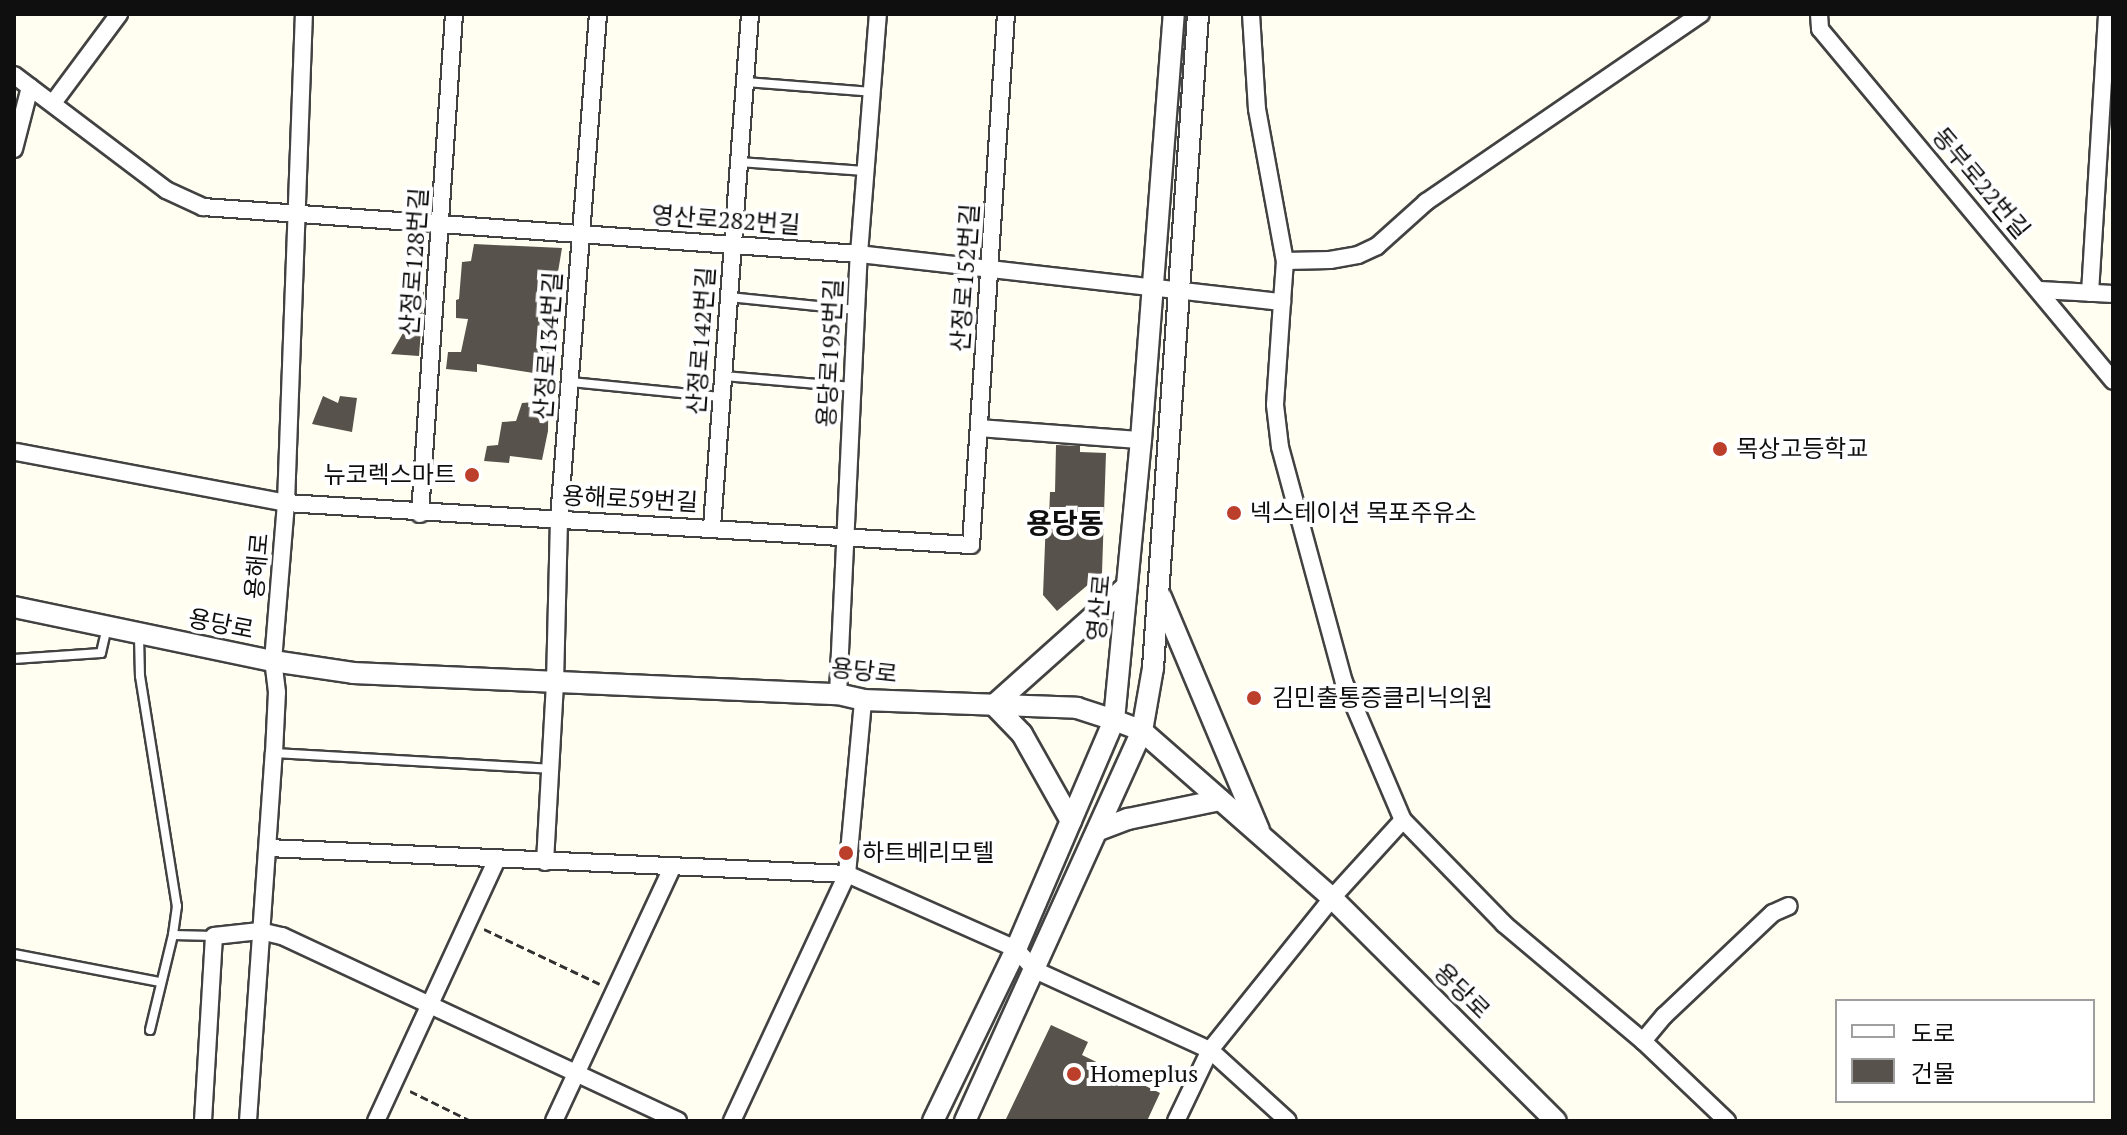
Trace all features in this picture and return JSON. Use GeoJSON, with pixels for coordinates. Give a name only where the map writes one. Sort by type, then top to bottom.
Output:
{"type":"FeatureCollection","features":[{"type":"Feature","properties":{"kind":"street"},"geometry":{"type":"LineString","coordinates":[[53,103],[119,14]]}},
{"type":"Feature","properties":{"kind":"street","name":"용해로"},"geometry":{"type":"LineString","coordinates":[[248,1121],[274,753],[277,692],[273,661],[286,503],[304,14]]}},
{"type":"Feature","properties":{"kind":"street","name":"산정로128번길"},"geometry":{"type":"LineString","coordinates":[[420,514],[454,14]]}},
{"type":"Feature","properties":{"kind":"street","name":"산정로134번길"},"geometry":{"type":"LineString","coordinates":[[545,862],[555,683],[559,519],[598,14]]}},
{"type":"Feature","properties":{"kind":"street","name":"산정로142번길"},"geometry":{"type":"LineString","coordinates":[[712,527],[750,14]]}},
{"type":"Feature","properties":{"kind":"street","name":"용당로195번길"},"geometry":{"type":"LineString","coordinates":[[838,694],[859,254],[878,14]]}},
{"type":"Feature","properties":{"kind":"street","name":"산정로152번길"},"geometry":{"type":"LineString","coordinates":[[971,545],[1006,14]]}},
{"type":"Feature","properties":{"kind":"street","name":"영산로"},"geometry":{"type":"LineString","coordinates":[[933,1121],[1016,949],[1114,720],[1141,440],[1174,14]]}},
{"type":"Feature","properties":{"kind":"street"},"geometry":{"type":"LineString","coordinates":[[965,1121],[1142,731],[1153,668],[1159,592],[1198,14]]}},
{"type":"Feature","properties":{"kind":"street"},"geometry":{"type":"LineString","coordinates":[[1251,14],[1257,109],[1285,261],[1275,405],[1280,447],[1344,682],[1403,820],[1504,924],[1643,1041],[1727,1121]]}},
{"type":"Feature","properties":{"kind":"street"},"geometry":{"type":"LineString","coordinates":[[1285,261],[1330,260],[1358,255],[1377,246],[1426,202],[1701,14]]}},
{"type":"Feature","properties":{"kind":"street","name":"동부로22번길"},"geometry":{"type":"LineString","coordinates":[[1819,14],[1820,29],[2113,381]]}},
{"type":"Feature","properties":{"kind":"street"},"geometry":{"type":"LineString","coordinates":[[2090,293],[2107,14]]}},
{"type":"Feature","properties":{"kind":"street","name":"영산로282번길"},"geometry":{"type":"LineString","coordinates":[[14,75],[185,201],[203,207],[859,254],[1282,302]]}},
{"type":"Feature","properties":{"kind":"street"},"geometry":{"type":"LineString","coordinates":[[14,149],[30,87]]}},
{"type":"Feature","properties":{"kind":"street"},"geometry":{"type":"LineString","coordinates":[[2040,290],[2113,294]]}},
{"type":"Feature","properties":{"kind":"street"},"geometry":{"type":"LineString","coordinates":[[980,428],[1141,440]]}},
{"type":"Feature","properties":{"kind":"street","name":"용해로59번길"},"geometry":{"type":"LineString","coordinates":[[17,452],[286,503],[420,514],[712,527],[971,545]]}},
{"type":"Feature","properties":{"kind":"street"},"geometry":{"type":"LineString","coordinates":[[1071,821],[1022,734],[994,705],[1127,586]]}},
{"type":"Feature","properties":{"kind":"street"},"geometry":{"type":"LineString","coordinates":[[1159,592],[1262,837]]}},
{"type":"Feature","properties":{"kind":"street","name":"용당로"},"geometry":{"type":"LineString","coordinates":[[14,607],[273,661],[388,676],[838,694],[863,700],[1077,708],[1114,720],[1142,731],[1332,898],[1551,1119]]}},
{"type":"Feature","properties":{"kind":"street"},"geometry":{"type":"LineString","coordinates":[[732,1121],[847,874],[863,700]]}},
{"type":"Feature","properties":{"kind":"street"},"geometry":{"type":"LineString","coordinates":[[1099,830],[1128,819],[1220,800]]}},
{"type":"Feature","properties":{"kind":"street"},"geometry":{"type":"LineString","coordinates":[[1176,1121],[1210,1050],[1332,898],[1403,820]]}},
{"type":"Feature","properties":{"kind":"street"},"geometry":{"type":"LineString","coordinates":[[268,848],[496,861],[847,874],[1016,949],[1035,970],[1210,1050],[1288,1121]]}},
{"type":"Feature","properties":{"kind":"street"},"geometry":{"type":"LineString","coordinates":[[376,1121],[496,861]]}},
{"type":"Feature","properties":{"kind":"street"},"geometry":{"type":"LineString","coordinates":[[554,1121],[672,868]]}},
{"type":"Feature","properties":{"kind":"street"},"geometry":{"type":"LineString","coordinates":[[1643,1041],[1664,1016],[1762,924],[1789,906]]}},
{"type":"Feature","properties":{"kind":"street"},"geometry":{"type":"LineString","coordinates":[[203,1121],[214,936],[260,931],[282,936],[678,1121]]}},
{"type":"Feature","properties":{"kind":"lane"},"geometry":{"type":"LineString","coordinates":[[745,82],[872,92]]}},
{"type":"Feature","properties":{"kind":"lane"},"geometry":{"type":"LineString","coordinates":[[739,162],[865,171]]}},
{"type":"Feature","properties":{"kind":"lane"},"geometry":{"type":"LineString","coordinates":[[729,297],[856,310]]}},
{"type":"Feature","properties":{"kind":"lane"},"geometry":{"type":"LineString","coordinates":[[723,376],[853,387]]}},
{"type":"Feature","properties":{"kind":"lane"},"geometry":{"type":"LineString","coordinates":[[569,382],[721,397]]}},
{"type":"Feature","properties":{"kind":"lane"},"geometry":{"type":"LineString","coordinates":[[14,659],[101,653],[107,628]]}},
{"type":"Feature","properties":{"kind":"lane"},"geometry":{"type":"LineString","coordinates":[[139,634],[140,676],[177,906],[150,1030]]}},
{"type":"Feature","properties":{"kind":"lane"},"geometry":{"type":"LineString","coordinates":[[274,753],[550,769]]}},
{"type":"Feature","properties":{"kind":"lane"},"geometry":{"type":"LineString","coordinates":[[173,935],[214,936]]}},
{"type":"Feature","properties":{"kind":"lane"},"geometry":{"type":"LineString","coordinates":[[14,954],[160,982]]}},
{"type":"Feature","properties":{"kind":"path"},"geometry":{"type":"LineString","coordinates":[[470,922],[614,991]]}},
{"type":"Feature","properties":{"kind":"path"},"geometry":{"type":"LineString","coordinates":[[394,1083],[471,1121]]}},
{"type":"Feature","properties":{"kind":"building"},"geometry":{"type":"Polygon","coordinates":[[[474,244],[562,248],[555,290],[560,289],[558,318],[549,363],[548,431],[542,460],[510,456],[509,463],[484,461],[487,446],[498,445],[502,422],[516,421],[522,403],[535,402],[540,374],[477,364],[477,372],[446,369],[448,352],[461,352],[468,319],[456,318],[456,300],[459,299],[462,262],[471,261],[474,244]]]}},
{"type":"Feature","properties":{"kind":"building"},"geometry":{"type":"Polygon","coordinates":[[[409,289],[424,292],[419,356],[391,354],[407,326],[401,325],[409,289]]]}},
{"type":"Feature","properties":{"kind":"building"},"geometry":{"type":"Polygon","coordinates":[[[323,396],[338,403],[340,396],[357,398],[352,432],[312,424],[323,396]]]}},
{"type":"Feature","properties":{"kind":"building"},"geometry":{"type":"Polygon","coordinates":[[[1056,445],[1080,446],[1080,452],[1106,453],[1102,573],[1057,611],[1043,595],[1046,518],[1049,518],[1050,492],[1055,492],[1056,445]]]}},
{"type":"Feature","properties":{"kind":"building","name":"Homeplus"},"geometry":{"type":"Polygon","coordinates":[[[1051,1025],[1088,1042],[1082,1055],[1160,1093],[1147,1121],[1005,1121],[1051,1025]]]}},
{"type":"Feature","properties":{"kind":"place","name":"목상고등학교"},"geometry":{"type":"Point","coordinates":[1720,449]}},
{"type":"Feature","properties":{"kind":"place","name":"뉴코렉스마트"},"geometry":{"type":"Point","coordinates":[472,475]}},
{"type":"Feature","properties":{"kind":"place","name":"넥스테이션 목포주유소"},"geometry":{"type":"Point","coordinates":[1234,513]}},
{"type":"Feature","properties":{"kind":"place","name":"김민출통증클리닉의원"},"geometry":{"type":"Point","coordinates":[1254,698]}},
{"type":"Feature","properties":{"kind":"place","name":"하트베리모텔"},"geometry":{"type":"Point","coordinates":[846,853]}},
{"type":"Feature","properties":{"kind":"place","name":"Homeplus"},"geometry":{"type":"Point","coordinates":[1074,1074]}},
{"type":"Feature","properties":{"kind":"district","name":"용당동"},"geometry":{"type":"Point","coordinates":[1065,523]}}]}
